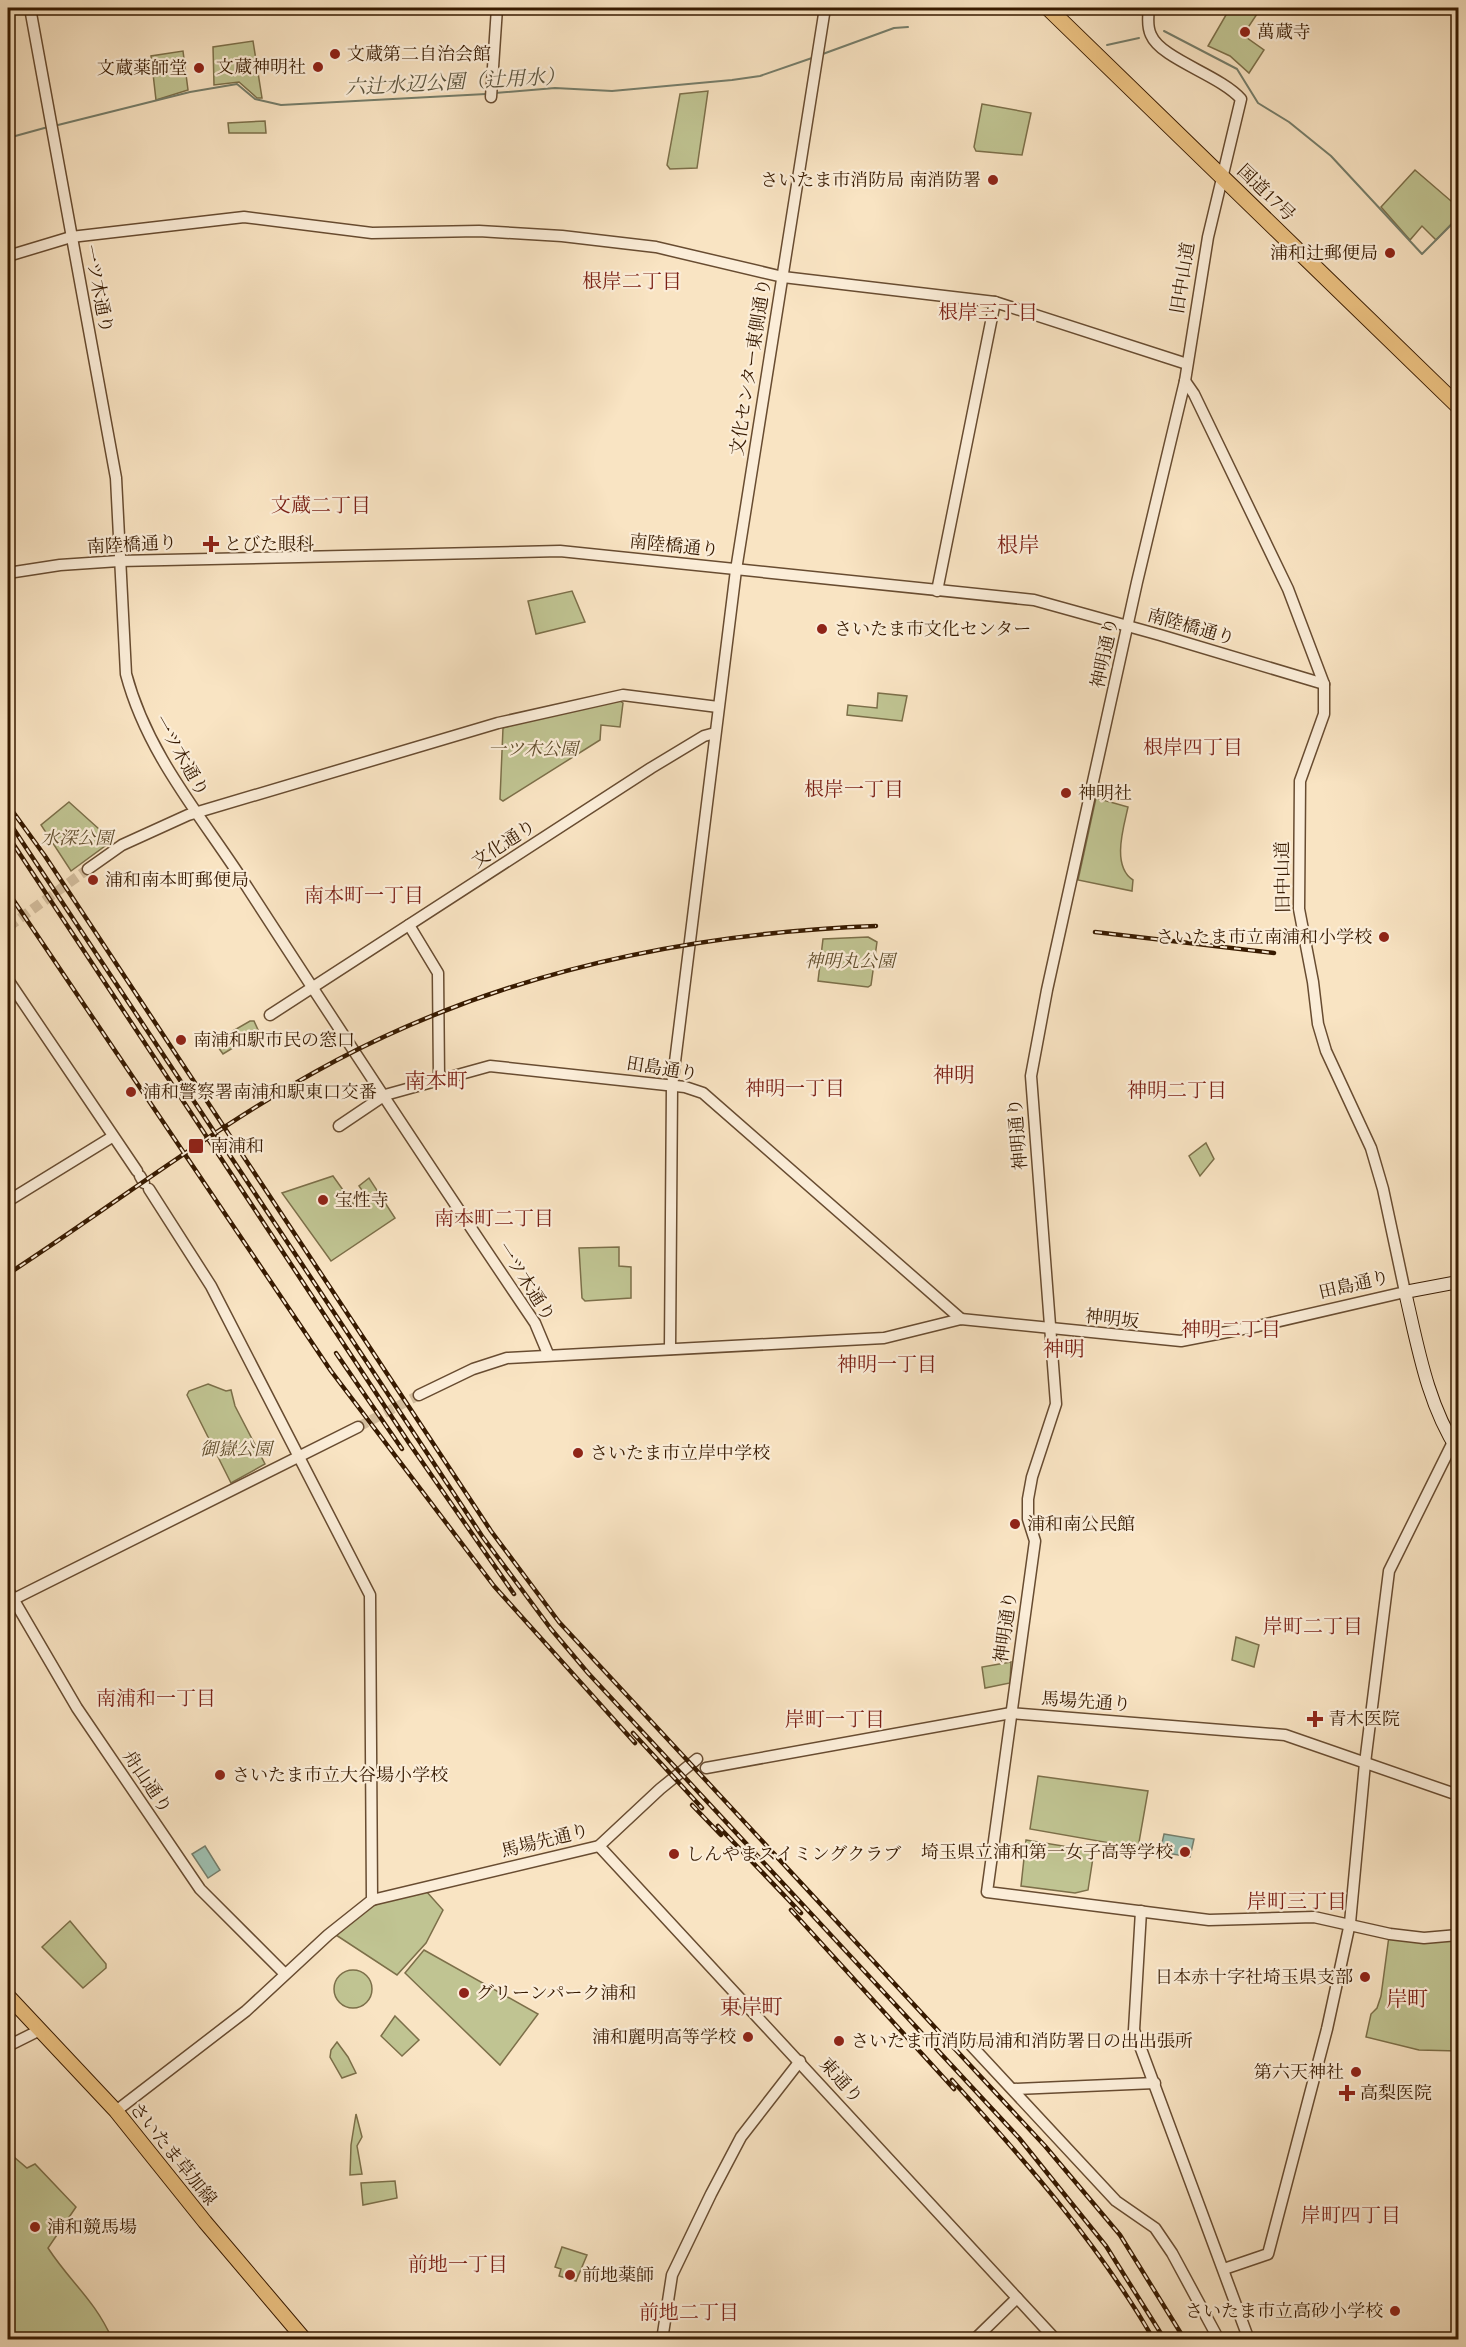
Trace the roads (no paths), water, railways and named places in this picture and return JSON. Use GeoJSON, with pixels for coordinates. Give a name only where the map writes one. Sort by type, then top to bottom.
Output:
{"type":"FeatureCollection","features":[{"type":"Feature","properties":{"kind":"highway","name":"国道17号"},"geometry":{"type":"LineString","coordinates":[[1048,8],[1458,406]]}},
{"type":"Feature","properties":{"kind":"main road","name":"田島通り"},"geometry":{"type":"LineString","coordinates":[[1405,1292],[1458,1282]]}},
{"type":"Feature","properties":{"kind":"main road"},"geometry":{"type":"LineString","coordinates":[[1405,1292],[1430,1392],[1441,1421],[1456,1447]]}},
{"type":"Feature","properties":{"kind":"main road","name":"さいたま草加線"},"geometry":{"type":"LineString","coordinates":[[8,1996],[116,2111],[205,2223],[305,2340]]}},
{"type":"Feature","properties":{"kind":"street","name":"一ツ木通り"},"geometry":{"type":"LineString","coordinates":[[30,8],[116,478],[126,674],[132,697],[152,746],[535,1323],[548,1354]]}},
{"type":"Feature","properties":{"kind":"street"},"geometry":{"type":"LineString","coordinates":[[491,94],[497,8]]}},
{"type":"Feature","properties":{"kind":"street","name":"文化センター東側通り"},"geometry":{"type":"LineString","coordinates":[[670,1349],[672,1086],[736,570],[825,8]]}},
{"type":"Feature","properties":{"kind":"street","name":"旧中山道"},"geometry":{"type":"LineString","coordinates":[[1149,8],[1149,28],[1155,42],[1175,57],[1227,86],[1241,99],[1221,176],[1185,381]]}},
{"type":"Feature","properties":{"kind":"street"},"geometry":{"type":"LineString","coordinates":[[8,256],[72,237],[248,217],[372,233],[479,231],[615,242],[656,248],[783,277],[995,302],[1187,364]]}},
{"type":"Feature","properties":{"kind":"street"},"geometry":{"type":"LineString","coordinates":[[937,591],[995,302]]}},
{"type":"Feature","properties":{"kind":"street"},"geometry":{"type":"LineString","coordinates":[[1185,381],[1194,394],[1285,582],[1324,684]]}},
{"type":"Feature","properties":{"kind":"street","name":"神明通り"},"geometry":{"type":"LineString","coordinates":[[1141,1911],[987,1892],[1035,1541],[1028,1519],[1028,1499],[1056,1404],[1031,1076],[1047,990],[1185,381]]}},
{"type":"Feature","properties":{"kind":"street","name":"南陸橋通り"},"geometry":{"type":"LineString","coordinates":[[8,573],[119,561],[560,551],[1034,600],[1324,684]]}},
{"type":"Feature","properties":{"kind":"street","name":"旧中山道"},"geometry":{"type":"LineString","coordinates":[[1324,684],[1325,707],[1299,781],[1298,898],[1321,1033],[1326,1051],[1371,1148],[1383,1189],[1405,1292]]}},
{"type":"Feature","properties":{"kind":"street"},"geometry":{"type":"LineString","coordinates":[[88,869],[122,845],[188,815],[498,723],[623,695],[718,706]]}},
{"type":"Feature","properties":{"kind":"street","name":"文化通り"},"geometry":{"type":"LineString","coordinates":[[270,1015],[669,757],[704,736],[715,733]]}},
{"type":"Feature","properties":{"kind":"street"},"geometry":{"type":"LineString","coordinates":[[410,925],[438,973],[439,1078]]}},
{"type":"Feature","properties":{"kind":"street"},"geometry":{"type":"LineString","coordinates":[[8,980],[143,1180],[211,1286],[370,1595],[372,1900],[227,2027],[116,2111]]}},
{"type":"Feature","properties":{"kind":"street","name":"田島通り"},"geometry":{"type":"LineString","coordinates":[[339,1126],[385,1095],[439,1078],[490,1066],[685,1087],[704,1094],[961,1318]]}},
{"type":"Feature","properties":{"kind":"street"},"geometry":{"type":"LineString","coordinates":[[8,1201],[112,1137]]}},
{"type":"Feature","properties":{"kind":"street","name":"田島通り"},"geometry":{"type":"LineString","coordinates":[[1258,1326],[1405,1292]]}},
{"type":"Feature","properties":{"kind":"street"},"geometry":{"type":"LineString","coordinates":[[418,1395],[490,1362],[548,1354],[884,1338],[961,1318]]}},
{"type":"Feature","properties":{"kind":"street","name":"神明坂"},"geometry":{"type":"LineString","coordinates":[[961,1318],[1181,1341],[1258,1326]]}},
{"type":"Feature","properties":{"kind":"street"},"geometry":{"type":"LineString","coordinates":[[9,1597],[358,1427]]}},
{"type":"Feature","properties":{"kind":"street"},"geometry":{"type":"LineString","coordinates":[[1224,2269],[1268,2254],[1327,2029],[1350,1923],[1365,1763],[1389,1571],[1456,1447]]}},
{"type":"Feature","properties":{"kind":"street","name":"舟山通り"},"geometry":{"type":"LineString","coordinates":[[9,1597],[76,1708],[200,1889],[285,1974]]}},
{"type":"Feature","properties":{"kind":"street","name":"馬場先通り"},"geometry":{"type":"LineString","coordinates":[[706,1768],[1011,1713],[1285,1735],[1458,1795]]}},
{"type":"Feature","properties":{"kind":"street","name":"馬場先通り"},"geometry":{"type":"LineString","coordinates":[[372,1900],[599,1846],[660,1789],[697,1759]]}},
{"type":"Feature","properties":{"kind":"street","name":"東通り"},"geometry":{"type":"LineString","coordinates":[[599,1846],[1056,2340]]}},
{"type":"Feature","properties":{"kind":"street"},"geometry":{"type":"LineString","coordinates":[[1250,2340],[1134,2030],[1141,1911],[1215,1920],[1314,1917],[1350,1923],[1390,1934],[1424,1938],[1458,1935]]}},
{"type":"Feature","properties":{"kind":"street"},"geometry":{"type":"LineString","coordinates":[[8,2046],[40,2030]]}},
{"type":"Feature","properties":{"kind":"street"},"geometry":{"type":"LineString","coordinates":[[968,2042],[1014,2089],[1116,2202],[1155,2228],[1172,2253],[1219,2340]]}},
{"type":"Feature","properties":{"kind":"street"},"geometry":{"type":"LineString","coordinates":[[662,2340],[672,2276],[711,2194],[741,2137],[800,2061]]}},
{"type":"Feature","properties":{"kind":"street"},"geometry":{"type":"LineString","coordinates":[[1014,2089],[1155,2083]]}},
{"type":"Feature","properties":{"kind":"street"},"geometry":{"type":"LineString","coordinates":[[974,2340],[1017,2298]]}},
{"type":"Feature","properties":{"kind":"waterway","name":"六辻水辺公園（辻用水）"},"geometry":{"type":"LineString","coordinates":[[820,55],[894,28],[908,27]]}},
{"type":"Feature","properties":{"kind":"waterway","name":"六辻水辺公園（辻用水）"},"geometry":{"type":"LineString","coordinates":[[1164,31],[1237,69],[1258,103],[1289,122],[1331,156],[1422,254],[1458,218]]}},
{"type":"Feature","properties":{"kind":"waterway","name":"六辻水辺公園（辻用水）"},"geometry":{"type":"LineString","coordinates":[[1107,45],[1139,38]]}},
{"type":"Feature","properties":{"kind":"waterway","name":"六辻水辺公園（辻用水）"},"geometry":{"type":"LineString","coordinates":[[495,93],[555,88],[612,91],[732,80],[760,76],[812,58]]}},
{"type":"Feature","properties":{"kind":"waterway","name":"六辻水辺公園（辻用水）"},"geometry":{"type":"LineString","coordinates":[[54,126],[190,92],[237,84],[255,99],[281,105],[486,94]]}},
{"type":"Feature","properties":{"kind":"waterway","name":"六辻水辺公園（辻用水）"},"geometry":{"type":"LineString","coordinates":[[8,138],[48,127]]}},
{"type":"Feature","properties":{"kind":"tunnel"},"geometry":{"type":"LineString","coordinates":[[8,927],[88,869]]}},
{"type":"Feature","properties":{"kind":"tunnel"},"geometry":{"type":"LineString","coordinates":[[358,1427],[419,1395]]}},
{"type":"Feature","properties":{"kind":"railway"},"geometry":{"type":"LineString","coordinates":[[8,805],[45,856],[491,1531],[559,1622],[1045,2146],[1120,2235],[1185,2340]]}},
{"type":"Feature","properties":{"kind":"railway"},"geometry":{"type":"LineString","coordinates":[[11,825],[482,1536],[551,1629],[588,1673],[1019,2138],[1106,2246],[1165,2340]]}},
{"type":"Feature","properties":{"kind":"railway"},"geometry":{"type":"LineString","coordinates":[[8,836],[409,1443],[514,1594]]}},
{"type":"Feature","properties":{"kind":"railway"},"geometry":{"type":"LineString","coordinates":[[8,892],[331,1371],[494,1586],[635,1743]]}},
{"type":"Feature","properties":{"kind":"railway"},"geometry":{"type":"LineString","coordinates":[[8,1274],[252,1109],[337,1060],[400,1029],[465,1003],[531,981],[667,948],[806,930],[876,926]]}},
{"type":"Feature","properties":{"kind":"railway"},"geometry":{"type":"LineString","coordinates":[[1095,932],[1274,953]]}},
{"type":"Feature","properties":{"kind":"railway"},"geometry":{"type":"LineString","coordinates":[[336,1353],[402,1449]]}},
{"type":"Feature","properties":{"kind":"railway"},"geometry":{"type":"LineString","coordinates":[[633,1733],[702,1808]]}},
{"type":"Feature","properties":{"kind":"railway"},"geometry":{"type":"LineString","coordinates":[[692,1805],[721,1835]]}},
{"type":"Feature","properties":{"kind":"railway"},"geometry":{"type":"LineString","coordinates":[[718,1826],[801,1913]]}},
{"type":"Feature","properties":{"kind":"railway"},"geometry":{"type":"LineString","coordinates":[[791,1910],[954,2089]]}},
{"type":"Feature","properties":{"kind":"railway"},"geometry":{"type":"LineString","coordinates":[[952,2080],[1060,2204],[1109,2270],[1154,2340]]}},
{"type":"Feature","properties":{"kind":"place","name":"萬蔵寺"},"geometry":{"type":"Point","coordinates":[1245,32]}},
{"type":"Feature","properties":{"kind":"place","name":"文蔵第二自治会館"},"geometry":{"type":"Point","coordinates":[335,54]}},
{"type":"Feature","properties":{"kind":"place","name":"文蔵神明社"},"geometry":{"type":"Point","coordinates":[318,67]}},
{"type":"Feature","properties":{"kind":"place","name":"文蔵薬師堂"},"geometry":{"type":"Point","coordinates":[199,68]}},
{"type":"Feature","properties":{"kind":"place","name":"さいたま市消防局 南消防署"},"geometry":{"type":"Point","coordinates":[993,180]}},
{"type":"Feature","properties":{"kind":"place","name":"浦和辻郵便局"},"geometry":{"type":"Point","coordinates":[1390,253]}},
{"type":"Feature","properties":{"kind":"place","name":"とびた眼科"},"geometry":{"type":"Point","coordinates":[211,544]}},
{"type":"Feature","properties":{"kind":"place","name":"さいたま市文化センター"},"geometry":{"type":"Point","coordinates":[822,629]}},
{"type":"Feature","properties":{"kind":"place","name":"神明社"},"geometry":{"type":"Point","coordinates":[1066,793]}},
{"type":"Feature","properties":{"kind":"place","name":"浦和南本町郵便局"},"geometry":{"type":"Point","coordinates":[93,880]}},
{"type":"Feature","properties":{"kind":"place","name":"さいたま市立南浦和小学校"},"geometry":{"type":"Point","coordinates":[1384,937]}},
{"type":"Feature","properties":{"kind":"place","name":"南浦和駅市民の窓口"},"geometry":{"type":"Point","coordinates":[181,1040]}},
{"type":"Feature","properties":{"kind":"place","name":"浦和警察署南浦和駅東口交番"},"geometry":{"type":"Point","coordinates":[131,1092]}},
{"type":"Feature","properties":{"kind":"place","name":"南浦和"},"geometry":{"type":"Point","coordinates":[196,1146]}},
{"type":"Feature","properties":{"kind":"place","name":"宝性寺"},"geometry":{"type":"Point","coordinates":[323,1200]}},
{"type":"Feature","properties":{"kind":"place","name":"さいたま市立岸中学校"},"geometry":{"type":"Point","coordinates":[578,1453]}},
{"type":"Feature","properties":{"kind":"place","name":"浦和南公民館"},"geometry":{"type":"Point","coordinates":[1015,1524]}},
{"type":"Feature","properties":{"kind":"place","name":"青木医院"},"geometry":{"type":"Point","coordinates":[1315,1719]}},
{"type":"Feature","properties":{"kind":"place","name":"さいたま市立大谷場小学校"},"geometry":{"type":"Point","coordinates":[220,1775]}},
{"type":"Feature","properties":{"kind":"place","name":"埼玉県立浦和第一女子高等学校"},"geometry":{"type":"Point","coordinates":[1185,1852]}},
{"type":"Feature","properties":{"kind":"place","name":"しんやまスイミングクラブ"},"geometry":{"type":"Point","coordinates":[674,1854]}},
{"type":"Feature","properties":{"kind":"place","name":"日本赤十字社埼玉県支部"},"geometry":{"type":"Point","coordinates":[1365,1977]}},
{"type":"Feature","properties":{"kind":"place","name":"グリーンパーク浦和"},"geometry":{"type":"Point","coordinates":[464,1993]}},
{"type":"Feature","properties":{"kind":"place","name":"浦和麗明高等学校"},"geometry":{"type":"Point","coordinates":[748,2037]}},
{"type":"Feature","properties":{"kind":"place","name":"さいたま市消防局浦和消防署日の出出張所"},"geometry":{"type":"Point","coordinates":[839,2041]}},
{"type":"Feature","properties":{"kind":"place","name":"第六天神社"},"geometry":{"type":"Point","coordinates":[1356,2072]}},
{"type":"Feature","properties":{"kind":"place","name":"高梨医院"},"geometry":{"type":"Point","coordinates":[1347,2093]}},
{"type":"Feature","properties":{"kind":"place","name":"浦和競馬場"},"geometry":{"type":"Point","coordinates":[35,2227]}},
{"type":"Feature","properties":{"kind":"place","name":"前地薬師"},"geometry":{"type":"Point","coordinates":[570,2275]}},
{"type":"Feature","properties":{"kind":"place","name":"さいたま市立高砂小学校"},"geometry":{"type":"Point","coordinates":[1395,2311]}},
{"type":"Feature","properties":{"kind":"district","name":"根岸二丁目"},"geometry":{"type":"Point","coordinates":[632,281]}},
{"type":"Feature","properties":{"kind":"district","name":"根岸三丁目"},"geometry":{"type":"Point","coordinates":[988,312]}},
{"type":"Feature","properties":{"kind":"district","name":"文蔵二丁目"},"geometry":{"type":"Point","coordinates":[321,505]}},
{"type":"Feature","properties":{"kind":"district","name":"根岸"},"geometry":{"type":"Point","coordinates":[1018,545]}},
{"type":"Feature","properties":{"kind":"district","name":"根岸四丁目"},"geometry":{"type":"Point","coordinates":[1193,747]}},
{"type":"Feature","properties":{"kind":"district","name":"根岸一丁目"},"geometry":{"type":"Point","coordinates":[854,789]}},
{"type":"Feature","properties":{"kind":"district","name":"南本町一丁目"},"geometry":{"type":"Point","coordinates":[364,895]}},
{"type":"Feature","properties":{"kind":"district","name":"神明"},"geometry":{"type":"Point","coordinates":[954,1075]}},
{"type":"Feature","properties":{"kind":"district","name":"南本町"},"geometry":{"type":"Point","coordinates":[436,1081]}},
{"type":"Feature","properties":{"kind":"district","name":"神明一丁目"},"geometry":{"type":"Point","coordinates":[795,1088]}},
{"type":"Feature","properties":{"kind":"district","name":"神明二丁目"},"geometry":{"type":"Point","coordinates":[1177,1090]}},
{"type":"Feature","properties":{"kind":"district","name":"南本町二丁目"},"geometry":{"type":"Point","coordinates":[494,1218]}},
{"type":"Feature","properties":{"kind":"district","name":"神明二丁目"},"geometry":{"type":"Point","coordinates":[1231,1329]}},
{"type":"Feature","properties":{"kind":"district","name":"神明"},"geometry":{"type":"Point","coordinates":[1064,1349]}},
{"type":"Feature","properties":{"kind":"district","name":"神明一丁目"},"geometry":{"type":"Point","coordinates":[887,1364]}},
{"type":"Feature","properties":{"kind":"district","name":"岸町二丁目"},"geometry":{"type":"Point","coordinates":[1313,1626]}},
{"type":"Feature","properties":{"kind":"district","name":"南浦和一丁目"},"geometry":{"type":"Point","coordinates":[156,1698]}},
{"type":"Feature","properties":{"kind":"district","name":"岸町一丁目"},"geometry":{"type":"Point","coordinates":[835,1719]}},
{"type":"Feature","properties":{"kind":"district","name":"岸町三丁目"},"geometry":{"type":"Point","coordinates":[1297,1901]}},
{"type":"Feature","properties":{"kind":"district","name":"岸町"},"geometry":{"type":"Point","coordinates":[1407,1999]}},
{"type":"Feature","properties":{"kind":"district","name":"東岸町"},"geometry":{"type":"Point","coordinates":[751,2007]}},
{"type":"Feature","properties":{"kind":"district","name":"岸町四丁目"},"geometry":{"type":"Point","coordinates":[1351,2215]}},
{"type":"Feature","properties":{"kind":"district","name":"前地一丁目"},"geometry":{"type":"Point","coordinates":[458,2264]}},
{"type":"Feature","properties":{"kind":"district","name":"前地二丁目"},"geometry":{"type":"Point","coordinates":[689,2312]}},
{"type":"Feature","properties":{"kind":"park label","name":"一ツ木公園"},"geometry":{"type":"Point","coordinates":[533,749]}},
{"type":"Feature","properties":{"kind":"park label","name":"水深公園"},"geometry":{"type":"Point","coordinates":[77,838]}},
{"type":"Feature","properties":{"kind":"park label","name":"神明丸公園"},"geometry":{"type":"Point","coordinates":[850,961]}},
{"type":"Feature","properties":{"kind":"park label","name":"御嶽公園"},"geometry":{"type":"Point","coordinates":[236,1449]}}]}
